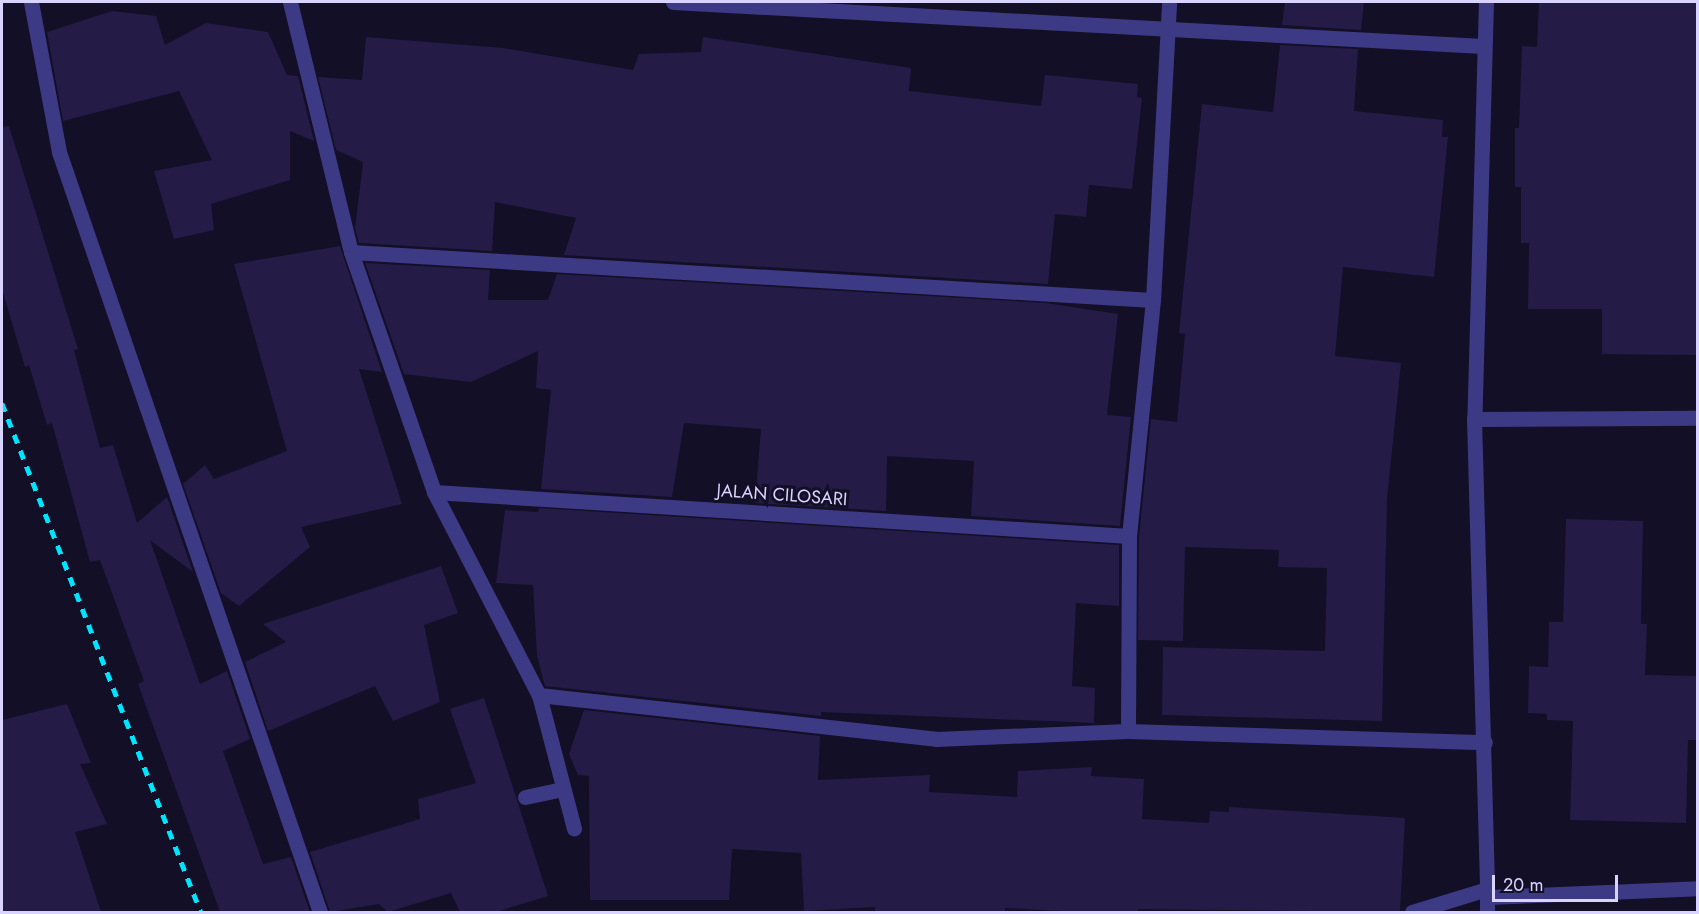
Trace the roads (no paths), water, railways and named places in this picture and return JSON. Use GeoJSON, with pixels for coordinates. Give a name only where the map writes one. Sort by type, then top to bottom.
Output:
{"type":"FeatureCollection","features":[{"type":"Feature","properties":{"kind":"street"},"geometry":{"type":"LineString","coordinates":[[31,2],[59,152],[320,912]]}},
{"type":"Feature","properties":{"kind":"street"},"geometry":{"type":"LineString","coordinates":[[290,2],[351,252],[434,492],[539,695],[574,828]]}},
{"type":"Feature","properties":{"kind":"street"},"geometry":{"type":"LineString","coordinates":[[673,2],[766,4],[1482,46]]}},
{"type":"Feature","properties":{"kind":"street"},"geometry":{"type":"LineString","coordinates":[[1128,731],[1129,536],[1153,300],[1169,2]]}},
{"type":"Feature","properties":{"kind":"street"},"geometry":{"type":"LineString","coordinates":[[1486,2],[1482,46],[1474,419],[1485,742],[1487,900]]}},
{"type":"Feature","properties":{"kind":"street"},"geometry":{"type":"LineString","coordinates":[[351,252],[1153,300]]}},
{"type":"Feature","properties":{"kind":"street"},"geometry":{"type":"LineString","coordinates":[[1474,419],[1698,418]]}},
{"type":"Feature","properties":{"kind":"street","name":"JALAN CILOSARI"},"geometry":{"type":"LineString","coordinates":[[434,492],[1129,536]]}},
{"type":"Feature","properties":{"kind":"street"},"geometry":{"type":"LineString","coordinates":[[539,695],[936,739],[1128,731],[1485,742]]}},
{"type":"Feature","properties":{"kind":"street"},"geometry":{"type":"LineString","coordinates":[[525,797],[563,789]]}},
{"type":"Feature","properties":{"kind":"street"},"geometry":{"type":"LineString","coordinates":[[1412,912],[1487,900],[1698,888]]}},
{"type":"Feature","properties":{"kind":"railway"},"geometry":{"type":"LineString","coordinates":[[2,403],[201,912]]}}]}
